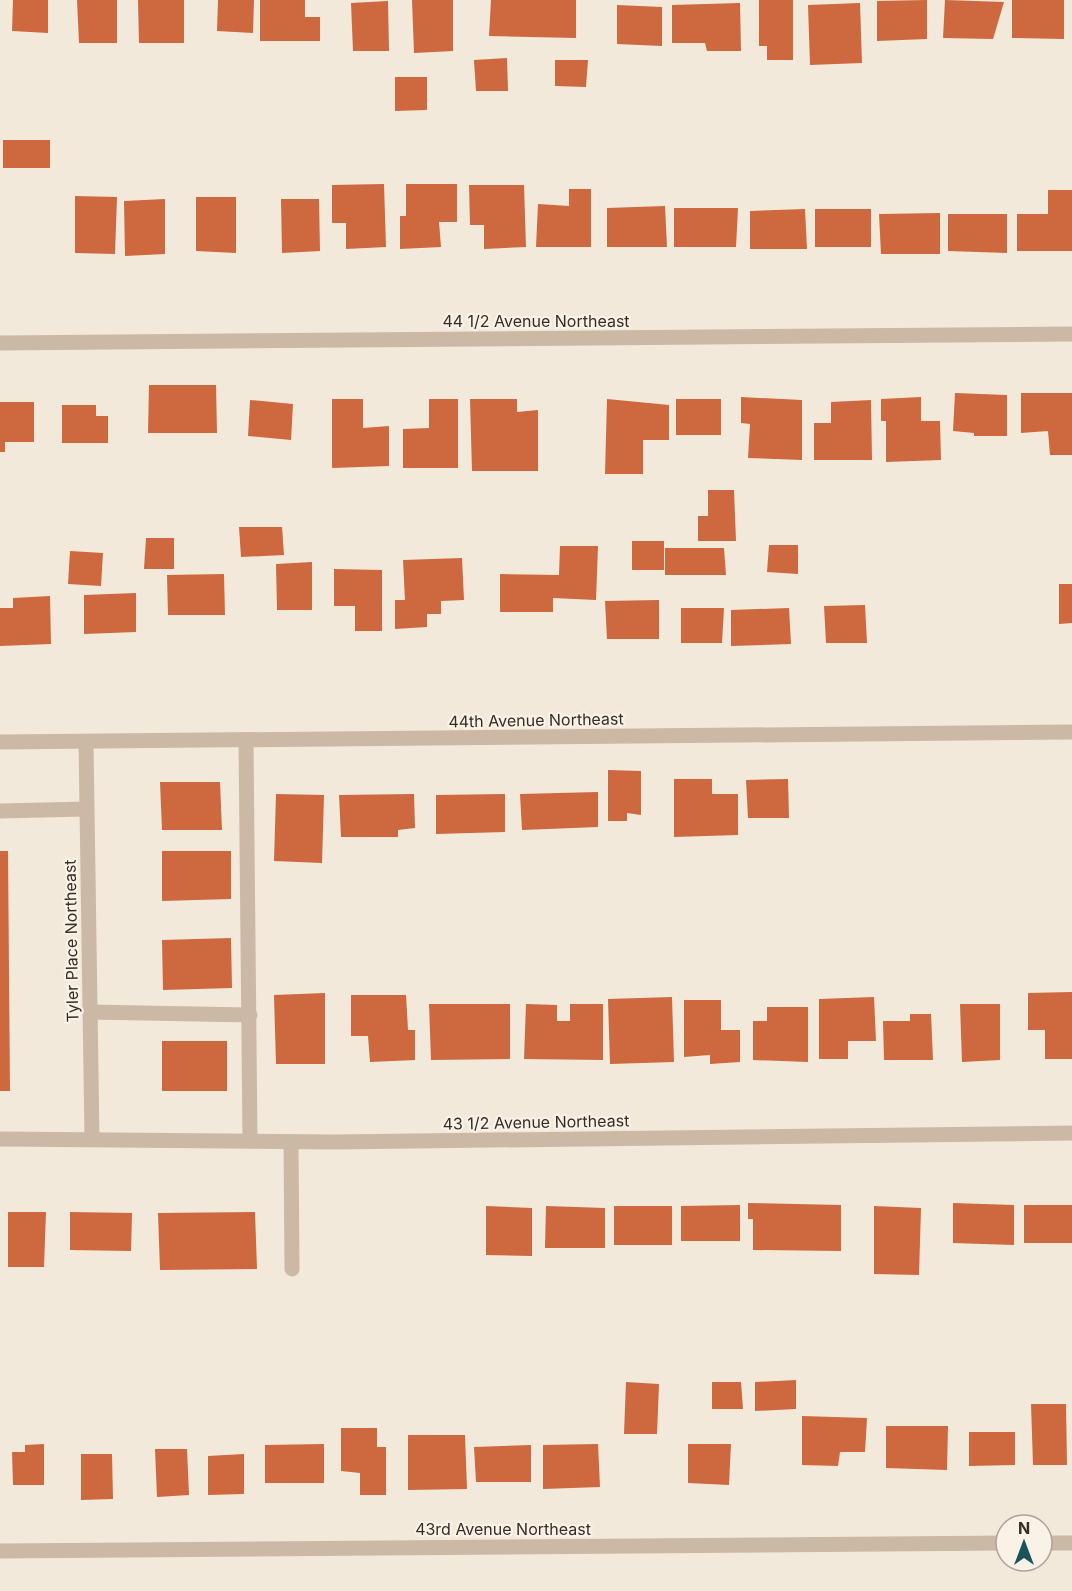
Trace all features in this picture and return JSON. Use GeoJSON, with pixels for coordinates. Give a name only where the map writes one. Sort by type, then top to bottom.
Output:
{"type":"FeatureCollection","features":[{"type":"Feature","properties":{"kind":"street","name":"44 1/2 Avenue Northeast"},"geometry":{"type":"LineString","coordinates":[[0,343],[1072,334]]}},
{"type":"Feature","properties":{"kind":"street","name":"44th Avenue Northeast"},"geometry":{"type":"LineString","coordinates":[[0,742],[1072,732]]}},
{"type":"Feature","properties":{"kind":"street"},"geometry":{"type":"LineString","coordinates":[[246,741],[250,1141]]}},
{"type":"Feature","properties":{"kind":"street","name":"Tyler Place Northeast"},"geometry":{"type":"LineString","coordinates":[[86,742],[92,1139]]}},
{"type":"Feature","properties":{"kind":"street"},"geometry":{"type":"LineString","coordinates":[[0,811],[87,809]]}},
{"type":"Feature","properties":{"kind":"street"},"geometry":{"type":"LineString","coordinates":[[90,1012],[249,1016]]}},
{"type":"Feature","properties":{"kind":"street","name":"43 1/2 Avenue Northeast"},"geometry":{"type":"LineString","coordinates":[[0,1139],[291,1142],[1072,1133]]}},
{"type":"Feature","properties":{"kind":"street"},"geometry":{"type":"LineString","coordinates":[[291,1142],[292,1269]]}},
{"type":"Feature","properties":{"kind":"street","name":"43rd Avenue Northeast"},"geometry":{"type":"LineString","coordinates":[[0,1551],[994,1543]]}},
{"type":"Feature","properties":{"kind":"street"},"geometry":{"type":"LineString","coordinates":[[1054,1543],[1072,1543]]}},
{"type":"Feature","properties":{"kind":"building"},"geometry":{"type":"Polygon","coordinates":[[[13,0],[48,0],[48,33],[12,31],[13,0]]]}},
{"type":"Feature","properties":{"kind":"building"},"geometry":{"type":"Polygon","coordinates":[[[77,0],[117,0],[117,43],[79,43],[77,0]]]}},
{"type":"Feature","properties":{"kind":"building"},"geometry":{"type":"Polygon","coordinates":[[[138,0],[184,0],[184,43],[139,43],[138,0]]]}},
{"type":"Feature","properties":{"kind":"building"},"geometry":{"type":"Polygon","coordinates":[[[218,0],[254,0],[253,33],[217,31],[218,0]]]}},
{"type":"Feature","properties":{"kind":"building"},"geometry":{"type":"Polygon","coordinates":[[[260,0],[305,0],[305,17],[320,17],[320,41],[260,41],[260,0]]]}},
{"type":"Feature","properties":{"kind":"building"},"geometry":{"type":"Polygon","coordinates":[[[412,0],[453,0],[453,51],[414,53],[412,0]]]}},
{"type":"Feature","properties":{"kind":"building"},"geometry":{"type":"Polygon","coordinates":[[[491,0],[576,0],[576,38],[489,36],[491,0]]]}},
{"type":"Feature","properties":{"kind":"building"},"geometry":{"type":"Polygon","coordinates":[[[759,0],[793,0],[793,60],[767,60],[767,46],[759,46],[759,0]]]}},
{"type":"Feature","properties":{"kind":"building"},"geometry":{"type":"Polygon","coordinates":[[[927,0],[927,39],[877,41],[877,1],[927,0]]]}},
{"type":"Feature","properties":{"kind":"building"},"geometry":{"type":"Polygon","coordinates":[[[945,0],[1004,2],[993,39],[943,38],[945,0]]]}},
{"type":"Feature","properties":{"kind":"building"},"geometry":{"type":"Polygon","coordinates":[[[1012,0],[1064,0],[1064,39],[1012,38],[1012,0]]]}},
{"type":"Feature","properties":{"kind":"building"},"geometry":{"type":"Polygon","coordinates":[[[388,1],[389,51],[353,51],[351,3],[388,1]]]}},
{"type":"Feature","properties":{"kind":"building"},"geometry":{"type":"Polygon","coordinates":[[[740,3],[741,51],[707,51],[705,43],[672,43],[672,5],[740,3]]]}},
{"type":"Feature","properties":{"kind":"building"},"geometry":{"type":"Polygon","coordinates":[[[860,3],[862,63],[810,65],[808,5],[860,3]]]}},
{"type":"Feature","properties":{"kind":"building"},"geometry":{"type":"Polygon","coordinates":[[[617,5],[662,7],[662,46],[617,44],[617,5]]]}},
{"type":"Feature","properties":{"kind":"building"},"geometry":{"type":"Polygon","coordinates":[[[507,58],[508,91],[476,91],[474,60],[507,58]]]}},
{"type":"Feature","properties":{"kind":"building"},"geometry":{"type":"Polygon","coordinates":[[[555,60],[588,60],[586,87],[555,86],[555,60]]]}},
{"type":"Feature","properties":{"kind":"building"},"geometry":{"type":"Polygon","coordinates":[[[395,77],[427,77],[427,110],[395,111],[395,77]]]}},
{"type":"Feature","properties":{"kind":"building"},"geometry":{"type":"Polygon","coordinates":[[[3,140],[50,140],[50,168],[3,168],[3,140]]]}},
{"type":"Feature","properties":{"kind":"building"},"geometry":{"type":"Polygon","coordinates":[[[384,184],[386,247],[346,249],[346,223],[332,223],[332,185],[384,184]]]}},
{"type":"Feature","properties":{"kind":"building"},"geometry":{"type":"Polygon","coordinates":[[[406,184],[457,184],[457,222],[439,222],[441,247],[400,249],[400,216],[406,216],[406,184]]]}},
{"type":"Feature","properties":{"kind":"building"},"geometry":{"type":"Polygon","coordinates":[[[469,185],[524,185],[526,247],[484,249],[484,225],[470,225],[469,185]]]}},
{"type":"Feature","properties":{"kind":"building"},"geometry":{"type":"Polygon","coordinates":[[[569,189],[591,189],[591,247],[536,247],[538,204],[569,206],[569,189]]]}},
{"type":"Feature","properties":{"kind":"building"},"geometry":{"type":"Polygon","coordinates":[[[1048,190],[1072,190],[1072,251],[1017,251],[1017,214],[1048,214],[1048,190]]]}},
{"type":"Feature","properties":{"kind":"building"},"geometry":{"type":"Polygon","coordinates":[[[75,196],[117,197],[115,254],[75,253],[75,196]]]}},
{"type":"Feature","properties":{"kind":"building"},"geometry":{"type":"Polygon","coordinates":[[[196,197],[236,197],[236,253],[196,251],[196,197]]]}},
{"type":"Feature","properties":{"kind":"building"},"geometry":{"type":"Polygon","coordinates":[[[165,199],[165,254],[125,256],[124,201],[165,199]]]}},
{"type":"Feature","properties":{"kind":"building"},"geometry":{"type":"Polygon","coordinates":[[[281,199],[319,199],[320,251],[282,253],[281,199]]]}},
{"type":"Feature","properties":{"kind":"building"},"geometry":{"type":"Polygon","coordinates":[[[665,206],[667,247],[607,247],[607,208],[665,206]]]}},
{"type":"Feature","properties":{"kind":"building"},"geometry":{"type":"Polygon","coordinates":[[[674,208],[738,208],[736,247],[674,247],[674,208]]]}},
{"type":"Feature","properties":{"kind":"building"},"geometry":{"type":"Polygon","coordinates":[[[805,209],[807,249],[750,249],[750,211],[805,209]]]}},
{"type":"Feature","properties":{"kind":"building"},"geometry":{"type":"Polygon","coordinates":[[[815,209],[871,209],[871,247],[815,247],[815,209]]]}},
{"type":"Feature","properties":{"kind":"building"},"geometry":{"type":"Polygon","coordinates":[[[940,213],[940,254],[881,254],[879,214],[940,213]]]}},
{"type":"Feature","properties":{"kind":"building"},"geometry":{"type":"Polygon","coordinates":[[[948,214],[1007,214],[1007,253],[948,251],[948,214]]]}},
{"type":"Feature","properties":{"kind":"building"},"geometry":{"type":"Polygon","coordinates":[[[149,385],[216,385],[217,433],[148,433],[149,385]]]}},
{"type":"Feature","properties":{"kind":"building"},"geometry":{"type":"Polygon","coordinates":[[[955,393],[1007,395],[1007,436],[974,436],[974,433],[953,431],[955,393]]]}},
{"type":"Feature","properties":{"kind":"building"},"geometry":{"type":"Polygon","coordinates":[[[1021,393],[1072,393],[1072,455],[1050,455],[1048,431],[1021,433],[1021,393]]]}},
{"type":"Feature","properties":{"kind":"building"},"geometry":{"type":"Polygon","coordinates":[[[741,397],[802,400],[802,460],[748,458],[750,424],[741,423],[741,397]]]}},
{"type":"Feature","properties":{"kind":"building"},"geometry":{"type":"Polygon","coordinates":[[[921,397],[921,421],[940,421],[941,460],[886,462],[886,421],[881,421],[881,399],[921,397]]]}},
{"type":"Feature","properties":{"kind":"building"},"geometry":{"type":"Polygon","coordinates":[[[332,399],[363,399],[363,428],[389,426],[389,466],[332,468],[332,399]]]}},
{"type":"Feature","properties":{"kind":"building"},"geometry":{"type":"Polygon","coordinates":[[[429,399],[458,399],[458,468],[403,468],[403,429],[429,428],[429,399]]]}},
{"type":"Feature","properties":{"kind":"building"},"geometry":{"type":"Polygon","coordinates":[[[470,399],[517,399],[517,412],[538,410],[538,471],[472,471],[470,399]]]}},
{"type":"Feature","properties":{"kind":"building"},"geometry":{"type":"Polygon","coordinates":[[[607,399],[669,405],[669,440],[643,440],[643,474],[605,474],[607,399]]]}},
{"type":"Feature","properties":{"kind":"building"},"geometry":{"type":"Polygon","coordinates":[[[676,399],[721,399],[721,435],[676,435],[676,399]]]}},
{"type":"Feature","properties":{"kind":"building"},"geometry":{"type":"Polygon","coordinates":[[[250,400],[293,404],[291,440],[248,436],[250,400]]]}},
{"type":"Feature","properties":{"kind":"building"},"geometry":{"type":"Polygon","coordinates":[[[871,400],[872,460],[814,460],[814,423],[831,423],[831,402],[871,400]]]}},
{"type":"Feature","properties":{"kind":"building"},"geometry":{"type":"Polygon","coordinates":[[[0,402],[34,402],[34,442],[5,442],[5,452],[0,452],[0,402]]]}},
{"type":"Feature","properties":{"kind":"building"},"geometry":{"type":"Polygon","coordinates":[[[62,405],[96,405],[96,416],[108,416],[108,443],[62,443],[62,405]]]}},
{"type":"Feature","properties":{"kind":"building"},"geometry":{"type":"Polygon","coordinates":[[[708,490],[734,490],[736,541],[698,541],[698,516],[708,516],[708,490]]]}},
{"type":"Feature","properties":{"kind":"building"},"geometry":{"type":"Polygon","coordinates":[[[239,527],[282,527],[284,555],[241,557],[239,527]]]}},
{"type":"Feature","properties":{"kind":"building"},"geometry":{"type":"Polygon","coordinates":[[[146,538],[174,538],[174,569],[144,569],[146,538]]]}},
{"type":"Feature","properties":{"kind":"building"},"geometry":{"type":"Polygon","coordinates":[[[632,541],[664,541],[664,570],[632,570],[632,541]]]}},
{"type":"Feature","properties":{"kind":"building"},"geometry":{"type":"Polygon","coordinates":[[[769,545],[798,545],[798,574],[767,572],[769,545]]]}},
{"type":"Feature","properties":{"kind":"building"},"geometry":{"type":"Polygon","coordinates":[[[560,546],[598,546],[596,600],[553,598],[553,612],[500,612],[500,574],[559,575],[560,546]]]}},
{"type":"Feature","properties":{"kind":"building"},"geometry":{"type":"Polygon","coordinates":[[[665,548],[724,548],[726,575],[665,575],[665,548]]]}},
{"type":"Feature","properties":{"kind":"building"},"geometry":{"type":"Polygon","coordinates":[[[70,551],[103,553],[101,586],[68,584],[70,551]]]}},
{"type":"Feature","properties":{"kind":"building"},"geometry":{"type":"Polygon","coordinates":[[[462,558],[464,600],[441,601],[441,614],[427,614],[427,627],[395,629],[395,600],[405,600],[403,560],[462,558]]]}},
{"type":"Feature","properties":{"kind":"building"},"geometry":{"type":"Polygon","coordinates":[[[312,562],[312,610],[277,610],[276,564],[312,562]]]}},
{"type":"Feature","properties":{"kind":"building"},"geometry":{"type":"Polygon","coordinates":[[[334,569],[382,570],[382,631],[355,631],[355,606],[334,606],[334,569]]]}},
{"type":"Feature","properties":{"kind":"building"},"geometry":{"type":"Polygon","coordinates":[[[224,574],[225,615],[168,615],[167,575],[224,574]]]}},
{"type":"Feature","properties":{"kind":"building"},"geometry":{"type":"Polygon","coordinates":[[[1059,584],[1072,584],[1072,623],[1059,624],[1059,584]]]}},
{"type":"Feature","properties":{"kind":"building"},"geometry":{"type":"Polygon","coordinates":[[[136,593],[136,632],[84,634],[84,595],[136,593]]]}},
{"type":"Feature","properties":{"kind":"building"},"geometry":{"type":"Polygon","coordinates":[[[50,596],[51,644],[0,646],[0,608],[13,608],[13,598],[50,596]]]}},
{"type":"Feature","properties":{"kind":"building"},"geometry":{"type":"Polygon","coordinates":[[[659,600],[659,639],[607,639],[605,601],[659,600]]]}},
{"type":"Feature","properties":{"kind":"building"},"geometry":{"type":"Polygon","coordinates":[[[865,605],[867,643],[826,643],[824,606],[865,605]]]}},
{"type":"Feature","properties":{"kind":"building"},"geometry":{"type":"Polygon","coordinates":[[[681,608],[724,608],[722,643],[681,643],[681,608]]]}},
{"type":"Feature","properties":{"kind":"building"},"geometry":{"type":"Polygon","coordinates":[[[789,608],[791,644],[731,646],[731,610],[789,608]]]}},
{"type":"Feature","properties":{"kind":"building"},"geometry":{"type":"Polygon","coordinates":[[[608,770],[641,771],[641,815],[627,813],[627,821],[608,821],[608,770]]]}},
{"type":"Feature","properties":{"kind":"building"},"geometry":{"type":"Polygon","coordinates":[[[674,779],[712,779],[712,794],[738,794],[738,835],[674,837],[674,779]]]}},
{"type":"Feature","properties":{"kind":"building"},"geometry":{"type":"Polygon","coordinates":[[[788,779],[789,818],[748,818],[746,780],[788,779]]]}},
{"type":"Feature","properties":{"kind":"building"},"geometry":{"type":"Polygon","coordinates":[[[160,782],[220,782],[222,830],[162,830],[160,782]]]}},
{"type":"Feature","properties":{"kind":"building"},"geometry":{"type":"Polygon","coordinates":[[[598,792],[598,827],[522,830],[520,794],[598,792]]]}},
{"type":"Feature","properties":{"kind":"building"},"geometry":{"type":"Polygon","coordinates":[[[276,794],[324,795],[322,863],[274,861],[276,794]]]}},
{"type":"Feature","properties":{"kind":"building"},"geometry":{"type":"Polygon","coordinates":[[[414,794],[415,828],[398,830],[398,837],[341,837],[339,795],[414,794]]]}},
{"type":"Feature","properties":{"kind":"building"},"geometry":{"type":"Polygon","coordinates":[[[505,794],[505,832],[436,834],[436,795],[505,794]]]}},
{"type":"Feature","properties":{"kind":"building"},"geometry":{"type":"Polygon","coordinates":[[[0,851],[8,851],[10,1091],[0,1091],[0,851]]]}},
{"type":"Feature","properties":{"kind":"building"},"geometry":{"type":"Polygon","coordinates":[[[162,851],[231,851],[231,899],[162,901],[162,851]]]}},
{"type":"Feature","properties":{"kind":"building"},"geometry":{"type":"Polygon","coordinates":[[[231,938],[232,988],[163,990],[162,940],[231,938]]]}},
{"type":"Feature","properties":{"kind":"building"},"geometry":{"type":"Polygon","coordinates":[[[1072,992],[1072,1059],[1045,1059],[1045,1030],[1028,1030],[1028,993],[1072,992]]]}},
{"type":"Feature","properties":{"kind":"building"},"geometry":{"type":"Polygon","coordinates":[[[325,993],[325,1064],[276,1064],[274,995],[325,993]]]}},
{"type":"Feature","properties":{"kind":"building"},"geometry":{"type":"Polygon","coordinates":[[[351,995],[406,995],[408,1030],[415,1030],[415,1060],[370,1062],[368,1036],[351,1036],[351,995]]]}},
{"type":"Feature","properties":{"kind":"building"},"geometry":{"type":"Polygon","coordinates":[[[672,997],[674,1062],[610,1064],[608,999],[672,997]]]}},
{"type":"Feature","properties":{"kind":"building"},"geometry":{"type":"Polygon","coordinates":[[[874,997],[876,1041],[848,1041],[848,1059],[819,1059],[819,999],[874,997]]]}},
{"type":"Feature","properties":{"kind":"building"},"geometry":{"type":"Polygon","coordinates":[[[684,1000],[721,1000],[721,1030],[740,1030],[740,1062],[710,1064],[710,1055],[684,1057],[684,1000]]]}},
{"type":"Feature","properties":{"kind":"building"},"geometry":{"type":"Polygon","coordinates":[[[429,1004],[510,1004],[510,1059],[431,1060],[429,1004]]]}},
{"type":"Feature","properties":{"kind":"building"},"geometry":{"type":"Polygon","coordinates":[[[526,1004],[557,1005],[557,1021],[570,1021],[570,1004],[603,1004],[603,1060],[524,1059],[526,1004]]]}},
{"type":"Feature","properties":{"kind":"building"},"geometry":{"type":"Polygon","coordinates":[[[960,1004],[1000,1004],[1000,1060],[962,1062],[960,1004]]]}},
{"type":"Feature","properties":{"kind":"building"},"geometry":{"type":"Polygon","coordinates":[[[767,1007],[808,1007],[808,1062],[753,1060],[753,1021],[767,1021],[767,1007]]]}},
{"type":"Feature","properties":{"kind":"building"},"geometry":{"type":"Polygon","coordinates":[[[910,1014],[931,1014],[933,1060],[884,1060],[883,1021],[910,1021],[910,1014]]]}},
{"type":"Feature","properties":{"kind":"building"},"geometry":{"type":"Polygon","coordinates":[[[162,1041],[227,1041],[227,1091],[162,1091],[162,1041]]]}},
{"type":"Feature","properties":{"kind":"building"},"geometry":{"type":"Polygon","coordinates":[[[748,1203],[841,1205],[841,1251],[753,1250],[753,1219],[748,1219],[748,1203]]]}},
{"type":"Feature","properties":{"kind":"building"},"geometry":{"type":"Polygon","coordinates":[[[953,1203],[1014,1205],[1014,1245],[953,1243],[953,1203]]]}},
{"type":"Feature","properties":{"kind":"building"},"geometry":{"type":"Polygon","coordinates":[[[740,1205],[740,1241],[681,1241],[681,1206],[740,1205]]]}},
{"type":"Feature","properties":{"kind":"building"},"geometry":{"type":"Polygon","coordinates":[[[1024,1205],[1072,1205],[1072,1243],[1024,1243],[1024,1205]]]}},
{"type":"Feature","properties":{"kind":"building"},"geometry":{"type":"Polygon","coordinates":[[[486,1206],[532,1208],[532,1256],[486,1255],[486,1206]]]}},
{"type":"Feature","properties":{"kind":"building"},"geometry":{"type":"Polygon","coordinates":[[[546,1206],[605,1208],[605,1248],[545,1248],[546,1206]]]}},
{"type":"Feature","properties":{"kind":"building"},"geometry":{"type":"Polygon","coordinates":[[[614,1206],[672,1206],[672,1245],[614,1245],[614,1206]]]}},
{"type":"Feature","properties":{"kind":"building"},"geometry":{"type":"Polygon","coordinates":[[[874,1206],[921,1208],[919,1275],[874,1274],[874,1206]]]}},
{"type":"Feature","properties":{"kind":"building"},"geometry":{"type":"Polygon","coordinates":[[[8,1212],[46,1212],[44,1267],[8,1267],[8,1212]]]}},
{"type":"Feature","properties":{"kind":"building"},"geometry":{"type":"Polygon","coordinates":[[[70,1212],[132,1213],[131,1251],[70,1250],[70,1212]]]}},
{"type":"Feature","properties":{"kind":"building"},"geometry":{"type":"Polygon","coordinates":[[[255,1212],[257,1269],[160,1270],[158,1213],[255,1212]]]}},
{"type":"Feature","properties":{"kind":"building"},"geometry":{"type":"Polygon","coordinates":[[[796,1380],[796,1409],[755,1411],[755,1382],[796,1380]]]}},
{"type":"Feature","properties":{"kind":"building"},"geometry":{"type":"Polygon","coordinates":[[[626,1382],[659,1384],[657,1434],[624,1434],[626,1382]]]}},
{"type":"Feature","properties":{"kind":"building"},"geometry":{"type":"Polygon","coordinates":[[[712,1382],[741,1382],[743,1409],[712,1409],[712,1382]]]}},
{"type":"Feature","properties":{"kind":"building"},"geometry":{"type":"Polygon","coordinates":[[[1031,1404],[1066,1404],[1067,1465],[1033,1465],[1031,1404]]]}},
{"type":"Feature","properties":{"kind":"building"},"geometry":{"type":"Polygon","coordinates":[[[802,1416],[867,1418],[865,1452],[840,1452],[838,1466],[802,1465],[802,1416]]]}},
{"type":"Feature","properties":{"kind":"building"},"geometry":{"type":"Polygon","coordinates":[[[886,1426],[948,1426],[947,1470],[886,1468],[886,1426]]]}},
{"type":"Feature","properties":{"kind":"building"},"geometry":{"type":"Polygon","coordinates":[[[341,1428],[377,1428],[377,1447],[386,1447],[386,1495],[360,1495],[360,1473],[341,1471],[341,1428]]]}},
{"type":"Feature","properties":{"kind":"building"},"geometry":{"type":"Polygon","coordinates":[[[969,1432],[1015,1432],[1015,1465],[969,1466],[969,1432]]]}},
{"type":"Feature","properties":{"kind":"building"},"geometry":{"type":"Polygon","coordinates":[[[408,1435],[465,1435],[467,1489],[408,1490],[408,1435]]]}},
{"type":"Feature","properties":{"kind":"building"},"geometry":{"type":"Polygon","coordinates":[[[44,1444],[44,1485],[13,1485],[12,1452],[25,1452],[25,1445],[44,1444]]]}},
{"type":"Feature","properties":{"kind":"building"},"geometry":{"type":"Polygon","coordinates":[[[324,1444],[324,1483],[265,1483],[265,1445],[324,1444]]]}},
{"type":"Feature","properties":{"kind":"building"},"geometry":{"type":"Polygon","coordinates":[[[598,1444],[600,1487],[543,1489],[543,1445],[598,1444]]]}},
{"type":"Feature","properties":{"kind":"building"},"geometry":{"type":"Polygon","coordinates":[[[688,1444],[731,1444],[729,1485],[688,1483],[688,1444]]]}},
{"type":"Feature","properties":{"kind":"building"},"geometry":{"type":"Polygon","coordinates":[[[531,1445],[531,1482],[476,1482],[474,1447],[531,1445]]]}},
{"type":"Feature","properties":{"kind":"building"},"geometry":{"type":"Polygon","coordinates":[[[155,1449],[187,1449],[189,1495],[157,1497],[155,1449]]]}},
{"type":"Feature","properties":{"kind":"building"},"geometry":{"type":"Polygon","coordinates":[[[81,1454],[112,1454],[113,1499],[81,1500],[81,1454]]]}},
{"type":"Feature","properties":{"kind":"building"},"geometry":{"type":"Polygon","coordinates":[[[244,1454],[244,1494],[208,1495],[208,1456],[244,1454]]]}}]}
